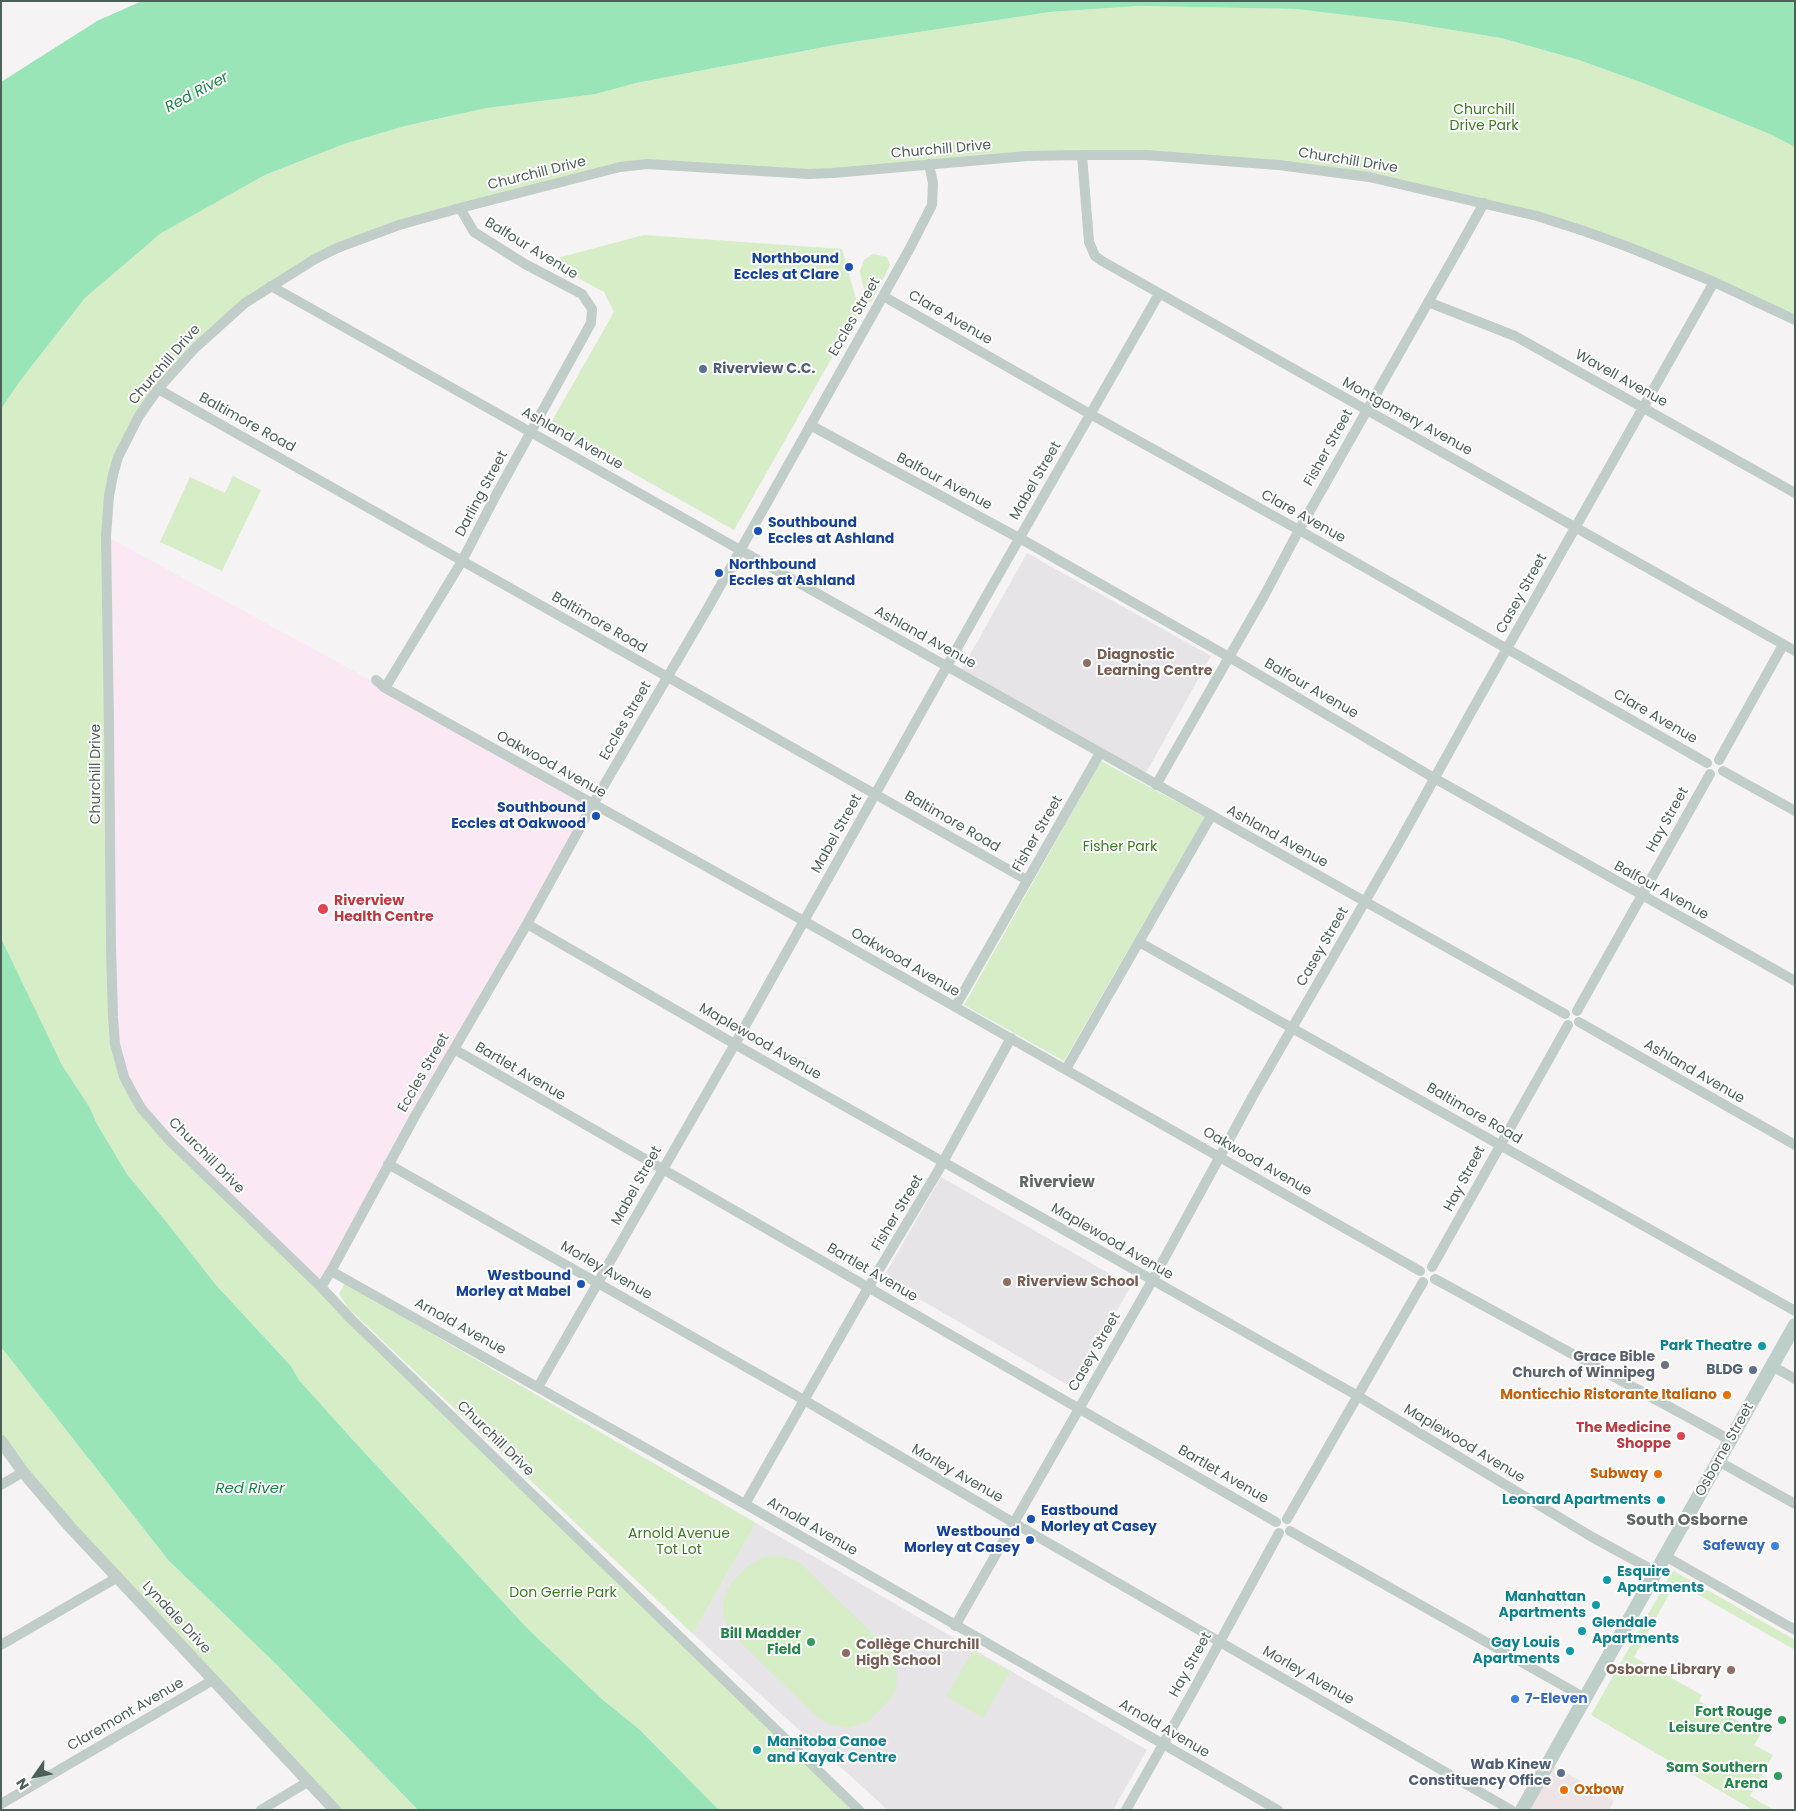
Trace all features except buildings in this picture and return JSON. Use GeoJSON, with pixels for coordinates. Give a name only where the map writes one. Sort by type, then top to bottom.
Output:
{"type":"FeatureCollection","features":[{"type":"Feature","properties":{"kind":"main road","name":"Osborne Street"},"geometry":{"type":"LineString","coordinates":[[1522,1810],[1795,1325]]}},
{"type":"Feature","properties":{"kind":"street","name":"Churchill Drive"},"geometry":{"type":"LineString","coordinates":[[859,1810],[358,1326],[170,1141],[141,1108],[124,1077],[115,1044],[110,947],[106,536],[108,496],[118,457],[138,416],[158,389],[216,327],[245,303],[315,259],[360,238],[400,225],[620,167],[647,164],[817,174],[1027,156],[1082,154],[1188,157],[1279,165],[1369,177],[1537,216],[1584,231],[1714,282],[1795,320]]}},
{"type":"Feature","properties":{"kind":"street","name":"Montgomery Avenue"},"geometry":{"type":"LineString","coordinates":[[1082,154],[1091,248],[1095,256],[1102,261],[1795,651]]}},
{"type":"Feature","properties":{"kind":"street","name":"Eccles Street"},"geometry":{"type":"LineString","coordinates":[[320,1287],[331,1271],[388,1164],[527,924],[593,804],[668,677],[883,296],[932,205],[934,183],[929,164]]}},
{"type":"Feature","properties":{"kind":"street","name":"Fisher Street"},"geometry":{"type":"LineString","coordinates":[[1156,785],[1484,203]]}},
{"type":"Feature","properties":{"kind":"street","name":"Balfour Avenue"},"geometry":{"type":"LineString","coordinates":[[460,208],[474,232],[525,264],[582,294],[592,308]]}},
{"type":"Feature","properties":{"kind":"street","name":"Casey Street"},"geometry":{"type":"LineString","coordinates":[[955,1626],[1152,1281],[1292,1027],[1714,282]]}},
{"type":"Feature","properties":{"kind":"street","name":"Ashland Avenue"},"geometry":{"type":"LineString","coordinates":[[271,286],[1564,1014]]}},
{"type":"Feature","properties":{"kind":"street","name":"Mabel Street"},"geometry":{"type":"LineString","coordinates":[[538,1386],[735,1044],[1019,538],[1159,294]]}},
{"type":"Feature","properties":{"kind":"street","name":"Clare Avenue"},"geometry":{"type":"LineString","coordinates":[[883,296],[1707,763]]}},
{"type":"Feature","properties":{"kind":"street","name":"Wavell Avenue"},"geometry":{"type":"LineString","coordinates":[[1428,302],[1515,336],[1795,493]]}},
{"type":"Feature","properties":{"kind":"street","name":"Darling Street"},"geometry":{"type":"LineString","coordinates":[[385,688],[462,561],[496,495],[592,323],[592,308]]}},
{"type":"Feature","properties":{"kind":"street","name":"Baltimore Road"},"geometry":{"type":"LineString","coordinates":[[158,389],[1027,880]]}},
{"type":"Feature","properties":{"kind":"street","name":"Balfour Avenue"},"geometry":{"type":"LineString","coordinates":[[810,425],[1019,538],[1229,657],[1434,778],[1795,980]]}},
{"type":"Feature","properties":{"kind":"street"},"geometry":{"type":"LineString","coordinates":[[1719,760],[1783,645]]}},
{"type":"Feature","properties":{"kind":"street","name":"Oakwood Avenue"},"geometry":{"type":"LineString","coordinates":[[376,680],[385,688],[804,921],[1420,1271]]}},
{"type":"Feature","properties":{"kind":"street","name":"Fisher Street"},"geometry":{"type":"LineString","coordinates":[[955,1007],[1100,754]]}},
{"type":"Feature","properties":{"kind":"street"},"geometry":{"type":"LineString","coordinates":[[1712,759],[1719,760],[1723,765],[1722,771],[1715,775],[1710,774],[1706,769],[1707,763],[1712,759]]}},
{"type":"Feature","properties":{"kind":"street"},"geometry":{"type":"LineString","coordinates":[[1722,771],[1795,811]]}},
{"type":"Feature","properties":{"kind":"street","name":"Hay Street"},"geometry":{"type":"LineString","coordinates":[[1576,1011],[1710,774]]}},
{"type":"Feature","properties":{"kind":"street"},"geometry":{"type":"LineString","coordinates":[[1066,1069],[1211,816]]}},
{"type":"Feature","properties":{"kind":"street","name":"Maplewood Avenue"},"geometry":{"type":"LineString","coordinates":[[527,924],[1152,1281],[1358,1396],[1592,1537],[1656,1572]]}},
{"type":"Feature","properties":{"kind":"street","name":"Baltimore Road"},"geometry":{"type":"LineString","coordinates":[[1139,942],[1795,1311]]}},
{"type":"Feature","properties":{"kind":"street"},"geometry":{"type":"LineString","coordinates":[[1568,1011],[1576,1011],[1580,1016],[1579,1022],[1574,1026],[1568,1026],[1563,1018],[1564,1014],[1568,1011]]}},
{"type":"Feature","properties":{"kind":"street","name":"Ashland Avenue"},"geometry":{"type":"LineString","coordinates":[[1579,1022],[1795,1145]]}},
{"type":"Feature","properties":{"kind":"street","name":"Hay Street"},"geometry":{"type":"LineString","coordinates":[[1432,1267],[1499,1145],[1568,1026]]}},
{"type":"Feature","properties":{"kind":"street","name":"Fisher Street"},"geometry":{"type":"LineString","coordinates":[[745,1504],[868,1288],[943,1162],[1011,1038]]}},
{"type":"Feature","properties":{"kind":"street","name":"Bartlet Avenue"},"geometry":{"type":"LineString","coordinates":[[454,1049],[1276,1522]]}},
{"type":"Feature","properties":{"kind":"street","name":"Morley Avenue"},"geometry":{"type":"LineString","coordinates":[[388,1164],[804,1400],[1511,1810]]}},
{"type":"Feature","properties":{"kind":"street"},"geometry":{"type":"LineString","coordinates":[[1423,1282],[1420,1279],[1420,1271],[1423,1268],[1432,1267],[1435,1272],[1435,1279]]}},
{"type":"Feature","properties":{"kind":"street","name":"Arnold Avenue"},"geometry":{"type":"LineString","coordinates":[[331,1271],[538,1386],[1278,1810]]}},
{"type":"Feature","properties":{"kind":"street"},"geometry":{"type":"LineString","coordinates":[[1423,1282],[1428,1283],[1435,1279]]}},
{"type":"Feature","properties":{"kind":"street"},"geometry":{"type":"LineString","coordinates":[[1435,1279],[1730,1440]]}},
{"type":"Feature","properties":{"kind":"street"},"geometry":{"type":"LineString","coordinates":[[1287,1519],[1423,1282]]}},
{"type":"Feature","properties":{"kind":"street"},"geometry":{"type":"LineString","coordinates":[[1772,1366],[1795,1379]]}},
{"type":"Feature","properties":{"kind":"street","name":"Lyndale Drive"},"geometry":{"type":"LineString","coordinates":[[1,1441],[23,1472],[70,1527],[310,1781],[335,1810]]}},
{"type":"Feature","properties":{"kind":"street"},"geometry":{"type":"LineString","coordinates":[[1718,1461],[1795,1504]]}},
{"type":"Feature","properties":{"kind":"street"},"geometry":{"type":"LineString","coordinates":[[1,1485],[23,1472]]}},
{"type":"Feature","properties":{"kind":"street"},"geometry":{"type":"LineString","coordinates":[[1281,1518],[1287,1519],[1291,1524],[1290,1531],[1285,1534],[1279,1533],[1276,1530],[1276,1522],[1281,1518]]}},
{"type":"Feature","properties":{"kind":"street"},"geometry":{"type":"LineString","coordinates":[[1290,1531],[1585,1698]]}},
{"type":"Feature","properties":{"kind":"street","name":"Hay Street"},"geometry":{"type":"LineString","coordinates":[[1126,1810],[1279,1533]]}},
{"type":"Feature","properties":{"kind":"street"},"geometry":{"type":"LineString","coordinates":[[1664,1556],[1795,1630]]}},
{"type":"Feature","properties":{"kind":"street"},"geometry":{"type":"LineString","coordinates":[[1,1645],[118,1577]]}},
{"type":"Feature","properties":{"kind":"street","name":"Claremont Avenue"},"geometry":{"type":"LineString","coordinates":[[1,1804],[213,1680]]}},
{"type":"Feature","properties":{"kind":"street"},"geometry":{"type":"LineString","coordinates":[[260,1810],[310,1781]]}},
{"type":"Feature","properties":{"kind":"shaded area","name":"Riverview Health Centre"},"geometry":{"type":"Polygon","coordinates":[[[106,536],[593,804],[321,1287],[132,1092],[115,1044],[106,536]]]}},
{"type":"Feature","properties":{"kind":"shaded area","name":"Diagnostic Learning Centre"},"geometry":{"type":"Polygon","coordinates":[[[1027,553],[1211,656],[1146,773],[962,669],[1027,553]]]}},
{"type":"Feature","properties":{"kind":"shaded area","name":"Riverview School"},"geometry":{"type":"Polygon","coordinates":[[[941,1177],[1131,1286],[1073,1388],[883,1278],[941,1177]]]}},
{"type":"Feature","properties":{"kind":"shaded area","name":"Collège Churchill High School"},"geometry":{"type":"Polygon","coordinates":[[[756,1523],[1147,1750],[1113,1810],[888,1810],[693,1634],[756,1523]]]}},
{"type":"Feature","properties":{"kind":"shaded area"},"geometry":{"type":"Polygon","coordinates":[[[1548,1762],[1614,1801],[1609,1810],[1522,1810],[1548,1762]]]}},
{"type":"Feature","properties":{"kind":"green space","name":"Churchill Drive Park"},"geometry":{"type":"Polygon","coordinates":[[[1139,6],[1297,9],[1404,22],[1501,38],[1579,60],[1648,85],[1772,135],[1795,147],[1795,320],[1584,231],[1369,177],[1082,155],[833,173],[620,167],[337,248],[216,327],[138,416],[109,496],[115,1044],[141,1108],[859,1810],[719,1810],[639,1729],[603,1700],[528,1629],[299,1380],[291,1366],[216,1285],[127,1174],[97,1124],[90,1108],[62,1065],[1,938],[1,409],[20,381],[85,298],[161,232],[265,175],[344,144],[405,126],[487,108],[596,94],[636,83],[840,44],[1050,12],[1139,6]]]}},
{"type":"Feature","properties":{"kind":"green space","name":"Riverview C.C."},"geometry":{"type":"Polygon","coordinates":[[[644,235],[842,249],[859,310],[734,530],[549,426],[614,312],[604,292],[546,261],[644,235]]]}},
{"type":"Feature","properties":{"kind":"green space"},"geometry":{"type":"Polygon","coordinates":[[[873,254],[887,257],[890,265],[872,301],[869,303],[860,271],[864,260],[873,254]]]}},
{"type":"Feature","properties":{"kind":"green space"},"geometry":{"type":"Polygon","coordinates":[[[233,476],[261,490],[222,571],[160,542],[190,477],[225,493],[233,476]]]}},
{"type":"Feature","properties":{"kind":"green space","name":"Fisher Park"},"geometry":{"type":"Polygon","coordinates":[[[1101,761],[1205,817],[1064,1061],[964,1005],[1101,761]]]}},
{"type":"Feature","properties":{"kind":"green space","name":"Arnold Avenue Tot Lot"},"geometry":{"type":"Polygon","coordinates":[[[345,1283],[756,1523],[693,1634],[348,1308],[339,1294],[345,1283]]]}},
{"type":"Feature","properties":{"kind":"green space"},"geometry":{"type":"Polygon","coordinates":[[[1,1347],[169,1561],[277,1665],[418,1810],[335,1810],[213,1680],[1,1441],[1,1347]]]}},
{"type":"Feature","properties":{"kind":"green space","name":"Bill Madder Field"},"geometry":{"type":"Polygon","coordinates":[[[780,1556],[799,1562],[888,1649],[894,1658],[897,1678],[896,1688],[891,1698],[868,1722],[850,1728],[828,1724],[817,1717],[729,1629],[724,1618],[723,1604],[726,1592],[732,1582],[747,1567],[761,1558],[780,1556]]]}},
{"type":"Feature","properties":{"kind":"green space"},"geometry":{"type":"Polygon","coordinates":[[[1674,1571],[1795,1640],[1795,1650],[1676,1582],[1634,1657],[1702,1695],[1699,1701],[1761,1734],[1754,1745],[1773,1755],[1750,1796],[1774,1810],[1753,1810],[1591,1715],[1674,1571]]]}},
{"type":"Feature","properties":{"kind":"green space"},"geometry":{"type":"Polygon","coordinates":[[[973,1651],[1010,1672],[983,1718],[946,1696],[973,1651]]]}},
{"type":"Feature","properties":{"kind":"water","name":"Red River"},"geometry":{"type":"Polygon","coordinates":[[[142,1],[1795,1],[1795,147],[1772,135],[1648,85],[1579,60],[1501,38],[1404,22],[1296,9],[1139,6],[1050,12],[840,44],[636,83],[596,94],[487,108],[405,126],[344,144],[265,175],[161,233],[85,298],[20,381],[1,409],[1,82],[97,21],[142,1]]]}},
{"type":"Feature","properties":{"kind":"water","name":"Red River"},"geometry":{"type":"Polygon","coordinates":[[[1,938],[62,1065],[90,1108],[97,1124],[127,1174],[216,1285],[291,1366],[299,1380],[352,1439],[528,1629],[603,1700],[639,1729],[719,1810],[418,1810],[277,1665],[169,1561],[1,1347],[1,938]]]}},
{"type":"Feature","properties":{"kind":"place","name":"Northbound Eccles at Clare"},"geometry":{"type":"Point","coordinates":[849,267]}},
{"type":"Feature","properties":{"kind":"place","name":"Riverview C.C."},"geometry":{"type":"Point","coordinates":[703,369]}},
{"type":"Feature","properties":{"kind":"place","name":"Southbound Eccles at Ashland"},"geometry":{"type":"Point","coordinates":[758,531]}},
{"type":"Feature","properties":{"kind":"place","name":"Northbound Eccles at Ashland"},"geometry":{"type":"Point","coordinates":[719,573]}},
{"type":"Feature","properties":{"kind":"place","name":"Diagnostic Learning Centre"},"geometry":{"type":"Point","coordinates":[1087,663]}},
{"type":"Feature","properties":{"kind":"place","name":"Southbound Eccles at Oakwood"},"geometry":{"type":"Point","coordinates":[596,816]}},
{"type":"Feature","properties":{"kind":"place","name":"Riverview Health Centre"},"geometry":{"type":"Point","coordinates":[323,909]}},
{"type":"Feature","properties":{"kind":"place","name":"Riverview School"},"geometry":{"type":"Point","coordinates":[1007,1282]}},
{"type":"Feature","properties":{"kind":"place","name":"Westbound Morley at Mabel"},"geometry":{"type":"Point","coordinates":[581,1284]}},
{"type":"Feature","properties":{"kind":"place","name":"Park Theatre"},"geometry":{"type":"Point","coordinates":[1762,1346]}},
{"type":"Feature","properties":{"kind":"place","name":"Grace Bible Church of Winnipeg"},"geometry":{"type":"Point","coordinates":[1665,1365]}},
{"type":"Feature","properties":{"kind":"place","name":"BLDG"},"geometry":{"type":"Point","coordinates":[1753,1370]}},
{"type":"Feature","properties":{"kind":"place","name":"Monticchio Ristorante Italiano"},"geometry":{"type":"Point","coordinates":[1727,1395]}},
{"type":"Feature","properties":{"kind":"place","name":"The Medicine Shoppe"},"geometry":{"type":"Point","coordinates":[1681,1436]}},
{"type":"Feature","properties":{"kind":"place","name":"Subway"},"geometry":{"type":"Point","coordinates":[1658,1474]}},
{"type":"Feature","properties":{"kind":"place","name":"Leonard Apartments"},"geometry":{"type":"Point","coordinates":[1661,1500]}},
{"type":"Feature","properties":{"kind":"place","name":"Eastbound Morley at Casey"},"geometry":{"type":"Point","coordinates":[1031,1519]}},
{"type":"Feature","properties":{"kind":"place","name":"Westbound Morley at Casey"},"geometry":{"type":"Point","coordinates":[1030,1540]}},
{"type":"Feature","properties":{"kind":"place","name":"Safeway"},"geometry":{"type":"Point","coordinates":[1775,1546]}},
{"type":"Feature","properties":{"kind":"place","name":"Esquire Apartments"},"geometry":{"type":"Point","coordinates":[1607,1580]}},
{"type":"Feature","properties":{"kind":"place","name":"Manhattan Apartments"},"geometry":{"type":"Point","coordinates":[1596,1605]}},
{"type":"Feature","properties":{"kind":"place","name":"Glendale Apartments"},"geometry":{"type":"Point","coordinates":[1582,1631]}},
{"type":"Feature","properties":{"kind":"place","name":"Bill Madder Field"},"geometry":{"type":"Point","coordinates":[811,1642]}},
{"type":"Feature","properties":{"kind":"place","name":"Gay Louis Apartments"},"geometry":{"type":"Point","coordinates":[1570,1651]}},
{"type":"Feature","properties":{"kind":"place","name":"Collège Churchill High School"},"geometry":{"type":"Point","coordinates":[846,1653]}},
{"type":"Feature","properties":{"kind":"place","name":"Osborne Library"},"geometry":{"type":"Point","coordinates":[1731,1670]}},
{"type":"Feature","properties":{"kind":"place","name":"7-Eleven"},"geometry":{"type":"Point","coordinates":[1515,1699]}},
{"type":"Feature","properties":{"kind":"place","name":"Fort Rouge Leisure Centre"},"geometry":{"type":"Point","coordinates":[1782,1720]}},
{"type":"Feature","properties":{"kind":"place","name":"Manitoba Canoe and Kayak Centre"},"geometry":{"type":"Point","coordinates":[757,1750]}},
{"type":"Feature","properties":{"kind":"place","name":"Wab Kinew Constituency Office"},"geometry":{"type":"Point","coordinates":[1561,1773]}},
{"type":"Feature","properties":{"kind":"place","name":"Sam Southern Arena"},"geometry":{"type":"Point","coordinates":[1778,1776]}},
{"type":"Feature","properties":{"kind":"place","name":"Oxbow"},"geometry":{"type":"Point","coordinates":[1564,1790]}},
{"type":"Feature","properties":{"kind":"district","name":"Riverview"},"geometry":{"type":"Point","coordinates":[1057,1183]}},
{"type":"Feature","properties":{"kind":"district","name":"South Osborne"},"geometry":{"type":"Point","coordinates":[1687,1521]}},
{"type":"Feature","properties":{"kind":"park label","name":"Don Gerrie Park"},"geometry":{"type":"Point","coordinates":[563,1593]}}]}
